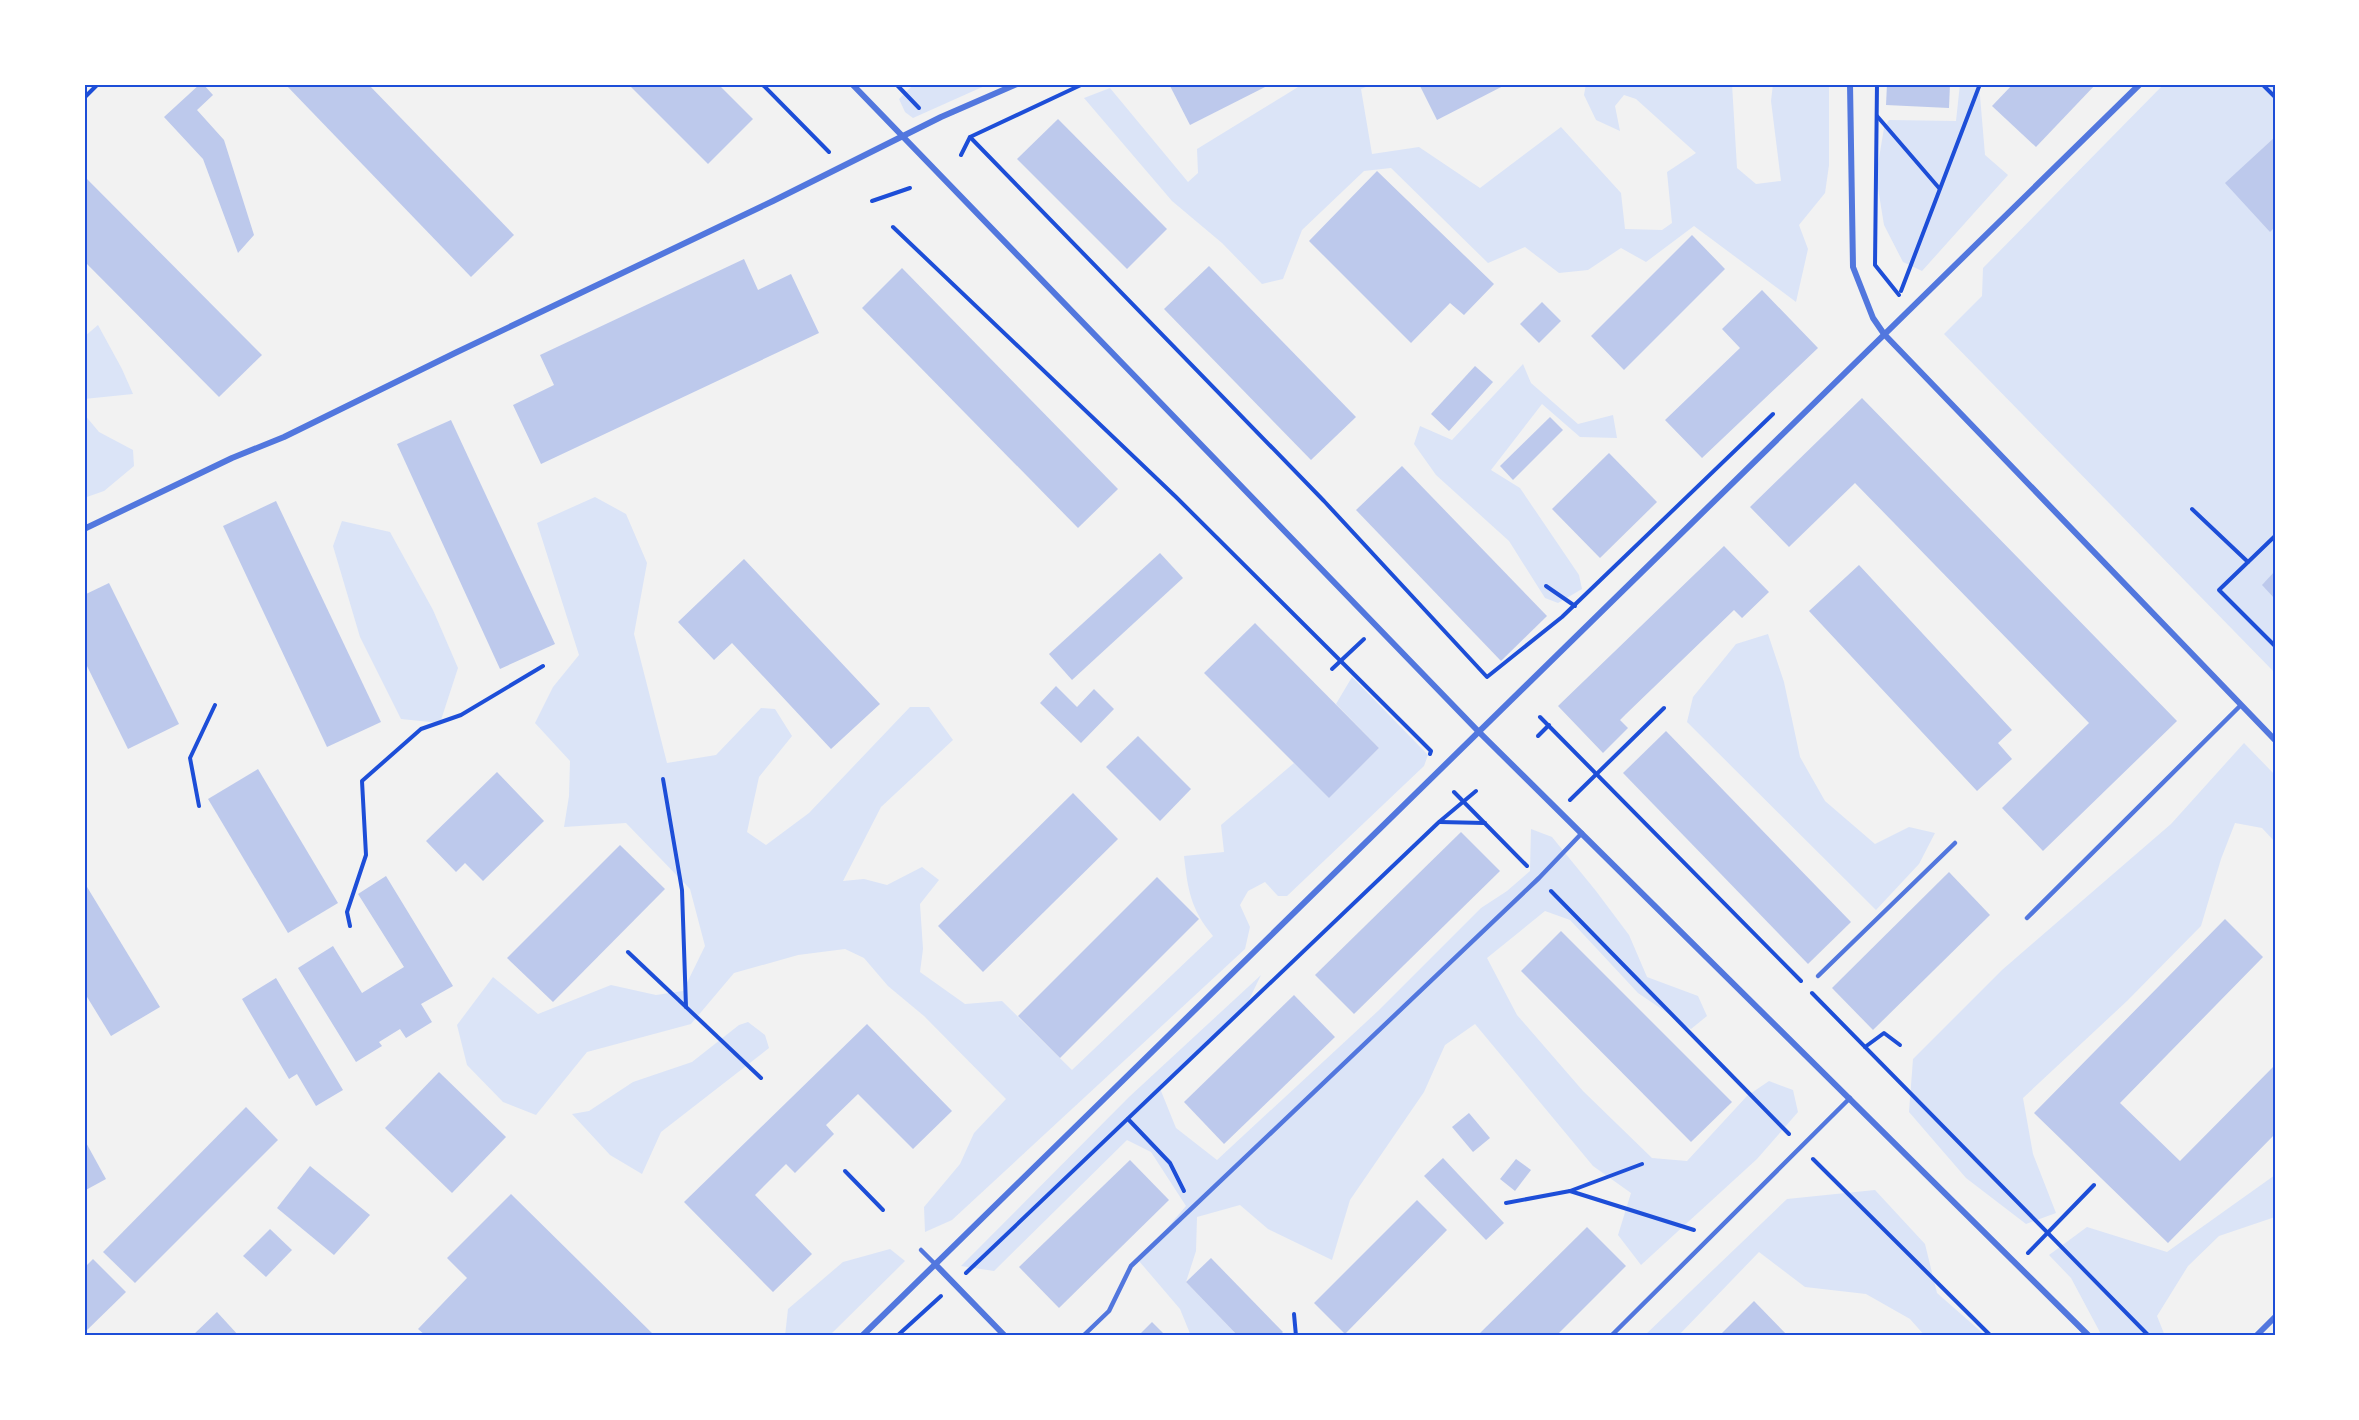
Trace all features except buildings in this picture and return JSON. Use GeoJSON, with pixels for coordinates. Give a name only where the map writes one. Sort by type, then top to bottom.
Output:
{"type":"FeatureCollection","features":[{"type":"Feature","properties":{"kind":"street"},"geometry":{"type":"LineString","coordinates":[[852,84],[1478,731],[2089,1336]]}},
{"type":"Feature","properties":{"kind":"street"},"geometry":{"type":"LineString","coordinates":[[84,529],[231,458],[284,437],[942,117],[1017,84]]}},
{"type":"Feature","properties":{"kind":"street"},"geometry":{"type":"LineString","coordinates":[[1850,84],[1853,267],[1873,318],[1884,334],[2275,740]]}},
{"type":"Feature","properties":{"kind":"street"},"geometry":{"type":"LineString","coordinates":[[862,1336],[2140,84]]}},
{"type":"Feature","properties":{"kind":"street"},"geometry":{"type":"LineString","coordinates":[[935,1264],[1005,1336]]}},
{"type":"Feature","properties":{"kind":"street"},"geometry":{"type":"LineString","coordinates":[[2256,1336],[2275,1317]]}},
{"type":"Feature","properties":{"kind":"lane"},"geometry":{"type":"LineString","coordinates":[[2027,918],[2241,705]]}},
{"type":"Feature","properties":{"kind":"lane"},"geometry":{"type":"LineString","coordinates":[[1083,1336],[1109,1311],[1131,1266],[1539,878],[1582,833]]}},
{"type":"Feature","properties":{"kind":"lane"},"geometry":{"type":"LineString","coordinates":[[1818,976],[1954,843]]}},
{"type":"Feature","properties":{"kind":"lane"},"geometry":{"type":"LineString","coordinates":[[1611,1336],[1850,1098]]}},
{"type":"Feature","properties":{"kind":"lane"},"geometry":{"type":"LineString","coordinates":[[921,1250],[935,1264]]}},
{"type":"Feature","properties":{"kind":"path"},"geometry":{"type":"LineString","coordinates":[[84,98],[98,84]]}},
{"type":"Feature","properties":{"kind":"path"},"geometry":{"type":"LineString","coordinates":[[762,84],[842,167]]}},
{"type":"Feature","properties":{"kind":"path"},"geometry":{"type":"LineString","coordinates":[[896,84],[921,110]]}},
{"type":"Feature","properties":{"kind":"path"},"geometry":{"type":"LineString","coordinates":[[961,155],[970,137],[1083,84]]}},
{"type":"Feature","properties":{"kind":"path"},"geometry":{"type":"LineString","coordinates":[[1877,84],[1875,265],[1899,295]]}},
{"type":"Feature","properties":{"kind":"path"},"geometry":{"type":"LineString","coordinates":[[1873,318],[1899,295],[1980,84]]}},
{"type":"Feature","properties":{"kind":"path"},"geometry":{"type":"LineString","coordinates":[[2262,84],[2275,97]]}},
{"type":"Feature","properties":{"kind":"path"},"geometry":{"type":"LineString","coordinates":[[1876,116],[1939,188]]}},
{"type":"Feature","properties":{"kind":"path"},"geometry":{"type":"LineString","coordinates":[[970,137],[1324,501],[1487,677],[1574,606],[1779,408]]}},
{"type":"Feature","properties":{"kind":"path"},"geometry":{"type":"LineString","coordinates":[[872,201],[910,188]]}},
{"type":"Feature","properties":{"kind":"path"},"geometry":{"type":"LineString","coordinates":[[893,227],[1176,497],[1431,751],[1430,758]]}},
{"type":"Feature","properties":{"kind":"path"},"geometry":{"type":"LineString","coordinates":[[2192,509],[2248,562]]}},
{"type":"Feature","properties":{"kind":"path"},"geometry":{"type":"LineString","coordinates":[[2275,536],[2219,590],[2275,646]]}},
{"type":"Feature","properties":{"kind":"path"},"geometry":{"type":"LineString","coordinates":[[1546,586],[1594,619]]}},
{"type":"Feature","properties":{"kind":"path"},"geometry":{"type":"LineString","coordinates":[[1332,669],[1377,626]]}},
{"type":"Feature","properties":{"kind":"path"},"geometry":{"type":"LineString","coordinates":[[350,926],[347,912],[366,855],[362,781],[421,729],[461,715],[543,666]]}},
{"type":"Feature","properties":{"kind":"path"},"geometry":{"type":"LineString","coordinates":[[199,806],[190,758],[215,705]]}},
{"type":"Feature","properties":{"kind":"path"},"geometry":{"type":"LineString","coordinates":[[1559,811],[1664,708]]}},
{"type":"Feature","properties":{"kind":"path"},"geometry":{"type":"LineString","coordinates":[[1540,717],[2149,1336]]}},
{"type":"Feature","properties":{"kind":"path"},"geometry":{"type":"LineString","coordinates":[[1538,735],[1549,725]]}},
{"type":"Feature","properties":{"kind":"path"},"geometry":{"type":"LineString","coordinates":[[663,779],[682,890],[686,1007]]}},
{"type":"Feature","properties":{"kind":"path"},"geometry":{"type":"LineString","coordinates":[[897,1336],[955,1284],[1439,822],[1476,791]]}},
{"type":"Feature","properties":{"kind":"path"},"geometry":{"type":"LineString","coordinates":[[1454,792],[1991,1336]]}},
{"type":"Feature","properties":{"kind":"path"},"geometry":{"type":"LineString","coordinates":[[1439,822],[1485,823]]}},
{"type":"Feature","properties":{"kind":"path"},"geometry":{"type":"LineString","coordinates":[[628,952],[761,1078]]}},
{"type":"Feature","properties":{"kind":"path"},"geometry":{"type":"LineString","coordinates":[[1865,1047],[1884,1033],[1900,1045]]}},
{"type":"Feature","properties":{"kind":"path"},"geometry":{"type":"LineString","coordinates":[[1128,1119],[1170,1163],[1193,1208]]}},
{"type":"Feature","properties":{"kind":"path"},"geometry":{"type":"LineString","coordinates":[[1506,1203],[1570,1191],[1642,1164]]}},
{"type":"Feature","properties":{"kind":"path"},"geometry":{"type":"LineString","coordinates":[[845,1171],[883,1210]]}},
{"type":"Feature","properties":{"kind":"path"},"geometry":{"type":"LineString","coordinates":[[2017,1265],[2094,1185]]}},
{"type":"Feature","properties":{"kind":"path"},"geometry":{"type":"LineString","coordinates":[[1570,1191],[1712,1236]]}},
{"type":"Feature","properties":{"kind":"path"},"geometry":{"type":"LineString","coordinates":[[1294,1314],[1296,1336]]}},
{"type":"Feature","properties":{"kind":"shaded area"},"geometry":{"type":"Polygon","coordinates":[[[914,84],[989,84],[913,118],[905,112],[899,99],[914,84]]]}},
{"type":"Feature","properties":{"kind":"shaded area"},"geometry":{"type":"Polygon","coordinates":[[[1303,84],[1373,84],[1361,89],[1372,154],[1419,147],[1480,188],[1561,127],[1621,193],[1625,229],[1662,230],[1672,223],[1667,172],[1696,153],[1636,99],[1624,95],[1615,106],[1620,131],[1596,120],[1584,95],[1586,84],[1732,84],[1737,168],[1756,184],[1781,181],[1771,101],[1773,84],[1829,84],[1829,165],[1825,193],[1799,225],[1808,249],[1796,302],[1694,226],[1646,262],[1621,248],[1588,270],[1559,273],[1525,247],[1488,263],[1391,168],[1364,171],[1302,230],[1283,279],[1262,284],[1222,243],[1172,201],[1084,98],[1110,88],[1188,182],[1198,173],[1197,149],[1303,84]]]}},
{"type":"Feature","properties":{"kind":"shaded area"},"geometry":{"type":"Polygon","coordinates":[[[1960,84],[1979,84],[1985,155],[2008,175],[1922,271],[1903,262],[1884,225],[1876,176],[1884,128],[1889,120],[1956,121],[1960,84]]]}},
{"type":"Feature","properties":{"kind":"shaded area"},"geometry":{"type":"Polygon","coordinates":[[[2164,84],[2275,84],[2275,673],[1944,334],[1982,296],[1983,268],[2164,84]]]}},
{"type":"Feature","properties":{"kind":"shaded area"},"geometry":{"type":"Polygon","coordinates":[[[98,325],[133,394],[84,399],[84,337],[98,325]]]}},
{"type":"Feature","properties":{"kind":"shaded area"},"geometry":{"type":"Polygon","coordinates":[[[1523,364],[1531,383],[1578,424],[1613,415],[1617,438],[1580,437],[1542,404],[1491,470],[1520,488],[1579,575],[1582,589],[1558,603],[1545,598],[1509,541],[1436,475],[1414,444],[1420,426],[1452,440],[1523,364]]]}},
{"type":"Feature","properties":{"kind":"shaded area"},"geometry":{"type":"Polygon","coordinates":[[[84,414],[99,432],[133,450],[134,466],[104,491],[84,498],[84,414]]]}},
{"type":"Feature","properties":{"kind":"shaded area"},"geometry":{"type":"Polygon","coordinates":[[[595,497],[626,514],[647,563],[634,634],[667,763],[716,755],[761,708],[775,709],[792,736],[759,777],[747,832],[766,845],[809,813],[910,707],[929,707],[953,740],[881,807],[843,881],[864,879],[887,885],[922,867],[939,880],[920,904],[923,949],[920,972],[965,1004],[1002,1001],[1072,1070],[1213,936],[1199,916],[1191,898],[1184,856],[1224,852],[1221,825],[1294,763],[1329,797],[1379,748],[1336,704],[1352,677],[1428,755],[1424,766],[1287,896],[1278,896],[1265,882],[1248,891],[1240,905],[1250,927],[1245,949],[952,1220],[925,1232],[924,1207],[960,1164],[974,1133],[1006,1099],[924,1016],[888,986],[864,958],[845,949],[798,955],[734,973],[691,1024],[587,1052],[536,1115],[503,1102],[467,1065],[457,1025],[493,977],[538,1014],[611,985],[656,995],[683,991],[705,946],[690,889],[626,823],[564,827],[569,796],[570,761],[535,723],[553,687],[579,655],[537,523],[595,497]]]}},
{"type":"Feature","properties":{"kind":"shaded area"},"geometry":{"type":"Polygon","coordinates":[[[342,521],[390,532],[433,610],[458,668],[440,723],[401,719],[360,637],[333,546],[342,521]]]}},
{"type":"Feature","properties":{"kind":"shaded area"},"geometry":{"type":"Polygon","coordinates":[[[1768,634],[1784,682],[1800,757],[1825,801],[1875,844],[1909,827],[1935,833],[1919,864],[1876,910],[1687,722],[1693,697],[1736,644],[1768,634]]]}},
{"type":"Feature","properties":{"kind":"shaded area"},"geometry":{"type":"Polygon","coordinates":[[[2244,743],[2275,775],[2275,842],[2262,828],[2235,823],[2221,859],[2201,926],[2127,1001],[2023,1098],[2033,1154],[2056,1213],[2026,1224],[1966,1178],[1909,1112],[1913,1059],[2002,970],[2171,824],[2244,743]]]}},
{"type":"Feature","properties":{"kind":"shaded area"},"geometry":{"type":"Polygon","coordinates":[[[1531,829],[1552,837],[1596,891],[1629,935],[1647,977],[1698,996],[1707,1016],[1691,1029],[1638,993],[1570,920],[1545,911],[1487,958],[1517,1015],[1583,1091],[1652,1158],[1687,1161],[1747,1096],[1769,1081],[1793,1090],[1798,1112],[1757,1159],[1641,1265],[1618,1235],[1631,1193],[1593,1166],[1475,1024],[1445,1045],[1424,1092],[1350,1200],[1332,1260],[1268,1229],[1240,1205],[1197,1217],[1196,1251],[1186,1282],[1238,1336],[1191,1336],[1180,1309],[1139,1261],[1186,1206],[1151,1152],[1127,1140],[994,1271],[961,1266],[1129,1097],[1261,975],[1247,1004],[1159,1086],[1176,1128],[1217,1160],[1378,1011],[1481,908],[1507,891],[1530,871],[1531,829]]]}},
{"type":"Feature","properties":{"kind":"shaded area"},"geometry":{"type":"Polygon","coordinates":[[[748,1022],[765,1035],[769,1048],[661,1132],[642,1174],[610,1155],[572,1114],[589,1111],[633,1082],[692,1062],[739,1025],[748,1022]]]}},
{"type":"Feature","properties":{"kind":"shaded area"},"geometry":{"type":"Polygon","coordinates":[[[2275,1175],[2275,1217],[2219,1236],[2188,1266],[2157,1316],[2165,1336],[2102,1336],[2071,1278],[2049,1255],[2087,1227],[2167,1252],[2275,1175]]]}},
{"type":"Feature","properties":{"kind":"shaded area"},"geometry":{"type":"Polygon","coordinates":[[[1875,1190],[1925,1244],[1937,1293],[1986,1336],[1925,1336],[1910,1319],[1866,1294],[1805,1287],[1759,1252],[1678,1336],[1644,1336],[1787,1199],[1875,1190]]]}},
{"type":"Feature","properties":{"kind":"shaded area"},"geometry":{"type":"Polygon","coordinates":[[[890,1249],[905,1261],[829,1336],[785,1336],[788,1309],[843,1262],[890,1249]]]}}]}
